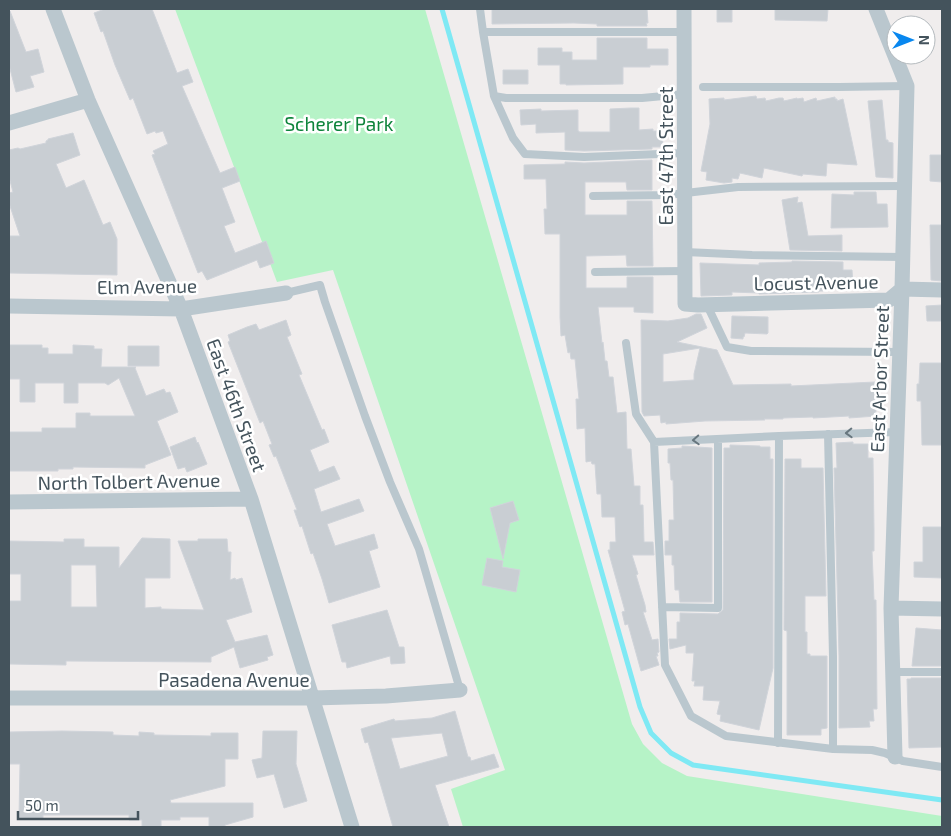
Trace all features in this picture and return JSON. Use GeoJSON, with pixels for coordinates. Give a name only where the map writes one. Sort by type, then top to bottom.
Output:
{"type":"FeatureCollection","features":[{"type":"Feature","properties":{"kind":"street","name":"East 46th Street"},"geometry":{"type":"LineString","coordinates":[[53,9],[88,100],[181,309],[251,499],[352,827]]}},
{"type":"Feature","properties":{"kind":"street","name":"East 47th Street"},"geometry":{"type":"LineString","coordinates":[[684,9],[685,304]]}},
{"type":"Feature","properties":{"kind":"street","name":"East Arbor Street"},"geometry":{"type":"LineString","coordinates":[[876,9],[907,86],[891,608],[895,757]]}},
{"type":"Feature","properties":{"kind":"street"},"geometry":{"type":"LineString","coordinates":[[9,123],[88,100]]}},
{"type":"Feature","properties":{"kind":"street","name":"Locust Avenue"},"geometry":{"type":"LineString","coordinates":[[685,304],[889,300],[902,289],[942,290]]}},
{"type":"Feature","properties":{"kind":"street","name":"Elm Avenue"},"geometry":{"type":"LineString","coordinates":[[9,306],[181,309],[286,293]]}},
{"type":"Feature","properties":{"kind":"street","name":"North Tolbert Avenue"},"geometry":{"type":"LineString","coordinates":[[9,502],[251,499]]}},
{"type":"Feature","properties":{"kind":"street"},"geometry":{"type":"LineString","coordinates":[[891,608],[942,609]]}},
{"type":"Feature","properties":{"kind":"street","name":"Pasadena Avenue"},"geometry":{"type":"LineString","coordinates":[[9,698],[312,698],[386,696],[460,690]]}},
{"type":"Feature","properties":{"kind":"lane"},"geometry":{"type":"LineString","coordinates":[[480,9],[482,32],[494,96],[513,138],[526,154],[584,157],[685,153]]}},
{"type":"Feature","properties":{"kind":"lane"},"geometry":{"type":"LineString","coordinates":[[482,32],[684,32]]}},
{"type":"Feature","properties":{"kind":"lane"},"geometry":{"type":"LineString","coordinates":[[703,87],[907,86]]}},
{"type":"Feature","properties":{"kind":"lane"},"geometry":{"type":"LineString","coordinates":[[494,96],[506,98],[642,98],[685,94]]}},
{"type":"Feature","properties":{"kind":"lane"},"geometry":{"type":"LineString","coordinates":[[593,196],[668,195],[738,187],[904,186]]}},
{"type":"Feature","properties":{"kind":"lane"},"geometry":{"type":"LineString","coordinates":[[685,252],[762,256],[903,257]]}},
{"type":"Feature","properties":{"kind":"lane"},"geometry":{"type":"LineString","coordinates":[[595,272],[685,271]]}},
{"type":"Feature","properties":{"kind":"lane"},"geometry":{"type":"LineString","coordinates":[[286,293],[320,286],[374,440],[419,549],[460,690]]}},
{"type":"Feature","properties":{"kind":"lane"},"geometry":{"type":"LineString","coordinates":[[707,304],[727,347],[751,351],[900,352]]}},
{"type":"Feature","properties":{"kind":"lane"},"geometry":{"type":"LineString","coordinates":[[626,343],[636,414],[654,442],[665,665],[691,716],[726,736],[832,749],[872,750],[884,752],[903,761],[942,767]]}},
{"type":"Feature","properties":{"kind":"lane"},"geometry":{"type":"LineString","coordinates":[[654,442],[897,432]]}},
{"type":"Feature","properties":{"kind":"lane"},"geometry":{"type":"LineString","coordinates":[[828,434],[832,749]]}},
{"type":"Feature","properties":{"kind":"lane"},"geometry":{"type":"LineString","coordinates":[[778,743],[779,436]]}},
{"type":"Feature","properties":{"kind":"lane"},"geometry":{"type":"LineString","coordinates":[[662,607],[718,608],[718,439]]}},
{"type":"Feature","properties":{"kind":"lane"},"geometry":{"type":"LineString","coordinates":[[893,672],[942,672]]}},
{"type":"Feature","properties":{"kind":"green space","name":"Scherer Park"},"geometry":{"type":"Polygon","coordinates":[[[175,9],[425,9],[632,724],[643,744],[662,763],[687,776],[942,816],[942,827],[463,827],[451,789],[505,770],[333,270],[277,282],[175,9]]]}},
{"type":"Feature","properties":{"kind":"building"},"geometry":{"type":"Polygon","coordinates":[[[105,9],[152,9],[177,73],[188,69],[193,82],[182,86],[220,173],[235,167],[240,181],[222,188],[235,222],[224,226],[235,253],[266,241],[274,263],[260,268],[257,260],[207,280],[202,271],[198,273],[152,155],[155,154],[153,151],[168,144],[163,131],[147,134],[133,98],[130,100],[94,13],[105,9]]]}},
{"type":"Feature","properties":{"kind":"building"},"geometry":{"type":"Polygon","coordinates":[[[492,9],[647,9],[648,23],[646,23],[647,26],[597,26],[597,24],[574,23],[492,24],[492,9]]]}},
{"type":"Feature","properties":{"kind":"building"},"geometry":{"type":"Polygon","coordinates":[[[717,9],[732,9],[732,22],[717,22],[717,9]]]}},
{"type":"Feature","properties":{"kind":"building"},"geometry":{"type":"Polygon","coordinates":[[[775,9],[828,9],[827,21],[775,20],[775,9]]]}},
{"type":"Feature","properties":{"kind":"building"},"geometry":{"type":"Polygon","coordinates":[[[9,11],[26,52],[38,49],[44,72],[30,76],[34,87],[16,92],[9,65],[9,11]]]}},
{"type":"Feature","properties":{"kind":"building"},"geometry":{"type":"Polygon","coordinates":[[[597,38],[647,38],[647,49],[668,49],[668,65],[623,67],[623,84],[566,85],[560,84],[560,65],[538,65],[538,48],[562,48],[562,52],[572,52],[572,60],[597,60],[597,38]]]}},
{"type":"Feature","properties":{"kind":"building"},"geometry":{"type":"Polygon","coordinates":[[[503,70],[528,70],[528,84],[503,84],[503,70]]]}},
{"type":"Feature","properties":{"kind":"building"},"geometry":{"type":"Polygon","coordinates":[[[756,96],[757,99],[765,98],[766,101],[779,98],[783,98],[784,101],[803,98],[804,102],[816,98],[817,101],[835,97],[837,101],[843,99],[857,165],[827,163],[826,176],[803,174],[802,176],[764,168],[762,178],[740,173],[738,179],[732,178],[732,182],[724,183],[706,180],[707,172],[701,171],[710,124],[709,99],[724,98],[724,100],[756,96]]]}},
{"type":"Feature","properties":{"kind":"building"},"geometry":{"type":"Polygon","coordinates":[[[882,100],[886,140],[893,143],[893,178],[876,177],[868,101],[882,100]]]}},
{"type":"Feature","properties":{"kind":"building"},"geometry":{"type":"Polygon","coordinates":[[[639,108],[639,130],[653,129],[653,131],[662,131],[663,147],[652,147],[652,149],[565,150],[565,132],[536,133],[536,124],[521,125],[520,110],[578,110],[579,132],[610,132],[610,109],[639,108]]]}},
{"type":"Feature","properties":{"kind":"building"},"geometry":{"type":"Polygon","coordinates":[[[73,133],[80,155],[56,164],[66,188],[84,180],[103,225],[110,222],[117,239],[117,275],[9,273],[9,236],[20,236],[9,203],[9,193],[13,192],[9,177],[9,150],[46,143],[48,139],[73,133]]]}},
{"type":"Feature","properties":{"kind":"building"},"geometry":{"type":"Polygon","coordinates":[[[930,155],[942,155],[942,182],[930,181],[930,155]]]}},
{"type":"Feature","properties":{"kind":"building"},"geometry":{"type":"Polygon","coordinates":[[[652,160],[652,190],[627,190],[626,182],[585,182],[585,215],[627,215],[627,201],[652,201],[653,266],[627,266],[626,255],[586,256],[586,288],[627,288],[627,277],[653,277],[653,313],[634,312],[634,307],[598,307],[605,361],[607,361],[609,377],[613,377],[617,413],[626,412],[627,449],[631,449],[634,486],[640,486],[640,505],[643,505],[644,542],[653,542],[654,555],[632,555],[645,605],[646,612],[643,612],[652,640],[658,639],[659,652],[657,653],[658,656],[656,656],[659,665],[641,671],[628,624],[625,625],[622,612],[625,611],[608,550],[610,550],[610,542],[616,542],[615,517],[602,517],[601,494],[597,494],[595,464],[592,464],[591,461],[586,462],[585,428],[577,429],[576,399],[579,399],[575,359],[571,359],[570,352],[568,353],[565,335],[561,336],[560,234],[545,234],[544,209],[547,209],[546,179],[524,179],[524,165],[652,160]]]}},
{"type":"Feature","properties":{"kind":"building"},"geometry":{"type":"Polygon","coordinates":[[[854,192],[876,192],[877,204],[887,204],[888,227],[831,228],[832,194],[854,195],[854,192]]]}},
{"type":"Feature","properties":{"kind":"building"},"geometry":{"type":"Polygon","coordinates":[[[798,197],[797,203],[802,202],[808,236],[842,235],[842,251],[790,250],[782,200],[798,197]]]}},
{"type":"Feature","properties":{"kind":"building"},"geometry":{"type":"Polygon","coordinates":[[[930,225],[942,225],[942,281],[931,280],[930,225]]]}},
{"type":"Feature","properties":{"kind":"building"},"geometry":{"type":"Polygon","coordinates":[[[792,261],[843,262],[843,270],[852,270],[853,284],[823,289],[823,291],[819,292],[759,294],[732,292],[732,295],[701,296],[700,263],[759,265],[759,263],[792,261]]]}},
{"type":"Feature","properties":{"kind":"building"},"geometry":{"type":"Polygon","coordinates":[[[942,305],[942,321],[927,321],[926,306],[942,305]]]}},
{"type":"Feature","properties":{"kind":"building"},"geometry":{"type":"Polygon","coordinates":[[[701,314],[707,328],[677,342],[717,350],[733,385],[791,384],[791,386],[875,382],[876,416],[783,418],[666,424],[666,422],[661,423],[660,415],[644,416],[642,412],[641,320],[668,321],[701,314]],[[700,348],[663,354],[663,382],[694,380],[700,348]]]}},
{"type":"Feature","properties":{"kind":"building"},"geometry":{"type":"Polygon","coordinates":[[[732,316],[768,317],[768,333],[745,333],[743,339],[731,338],[732,316]]]}},
{"type":"Feature","properties":{"kind":"building"},"geometry":{"type":"Polygon","coordinates":[[[286,320],[291,335],[287,337],[302,374],[299,375],[329,442],[310,450],[319,472],[334,466],[340,479],[314,489],[321,512],[359,499],[364,511],[327,524],[335,546],[374,534],[378,548],[369,551],[380,587],[329,603],[313,553],[311,554],[302,526],[300,527],[294,510],[297,510],[276,456],[274,457],[269,445],[272,444],[263,421],[260,423],[228,342],[230,341],[228,335],[247,327],[256,324],[259,330],[286,320]]]}},
{"type":"Feature","properties":{"kind":"building"},"geometry":{"type":"Polygon","coordinates":[[[9,345],[42,345],[42,348],[48,348],[48,354],[73,354],[73,345],[94,346],[94,349],[102,349],[101,367],[136,367],[146,396],[164,389],[166,393],[170,392],[178,412],[157,421],[171,455],[145,465],[145,468],[73,467],[73,469],[58,469],[58,471],[9,471],[9,432],[42,432],[42,428],[76,428],[76,413],[90,413],[90,416],[135,416],[119,378],[108,385],[105,383],[78,383],[78,403],[64,403],[64,383],[35,383],[35,402],[20,402],[20,379],[9,379],[9,345]]]}},
{"type":"Feature","properties":{"kind":"building"},"geometry":{"type":"Polygon","coordinates":[[[128,346],[159,346],[159,366],[128,366],[128,346]]]}},
{"type":"Feature","properties":{"kind":"building"},"geometry":{"type":"Polygon","coordinates":[[[920,363],[942,363],[942,445],[922,445],[921,401],[917,401],[920,363]]]}},
{"type":"Feature","properties":{"kind":"building"},"geometry":{"type":"Polygon","coordinates":[[[195,437],[207,464],[187,472],[185,467],[178,469],[170,447],[195,437]]]}},
{"type":"Feature","properties":{"kind":"building"},"geometry":{"type":"Polygon","coordinates":[[[853,442],[853,444],[868,444],[868,458],[873,458],[874,551],[872,551],[874,600],[876,600],[877,709],[873,709],[874,721],[869,721],[870,727],[839,728],[834,468],[837,468],[836,443],[853,442]]]}},
{"type":"Feature","properties":{"kind":"building"},"geometry":{"type":"Polygon","coordinates":[[[730,445],[770,447],[770,459],[773,459],[773,668],[759,730],[720,721],[721,715],[717,714],[720,701],[703,700],[704,686],[694,686],[695,681],[692,681],[694,653],[686,653],[686,645],[670,649],[669,639],[677,639],[677,622],[680,622],[680,613],[718,614],[723,610],[724,448],[730,448],[730,445]]]}},
{"type":"Feature","properties":{"kind":"building"},"geometry":{"type":"Polygon","coordinates":[[[682,446],[712,448],[712,602],[680,602],[679,590],[675,590],[672,555],[665,555],[665,541],[669,541],[669,520],[674,520],[673,480],[671,480],[670,463],[668,463],[668,449],[682,448],[682,446]]]}},
{"type":"Feature","properties":{"kind":"building"},"geometry":{"type":"Polygon","coordinates":[[[785,459],[801,459],[801,468],[823,468],[826,596],[805,596],[807,654],[810,654],[810,656],[827,656],[827,728],[821,729],[821,735],[787,735],[787,631],[784,630],[785,459]]]}},
{"type":"Feature","properties":{"kind":"building"},"geometry":{"type":"Polygon","coordinates":[[[513,501],[519,520],[510,523],[503,559],[490,508],[513,501]]]}},
{"type":"Feature","properties":{"kind":"building"},"geometry":{"type":"Polygon","coordinates":[[[923,527],[942,527],[942,578],[914,577],[914,562],[923,562],[923,527]]]}},
{"type":"Feature","properties":{"kind":"building"},"geometry":{"type":"Polygon","coordinates":[[[142,538],[170,539],[170,578],[145,578],[145,608],[161,607],[161,609],[204,610],[178,541],[227,539],[228,552],[231,552],[230,580],[242,578],[252,612],[226,620],[235,642],[267,635],[273,655],[267,657],[268,660],[240,668],[234,647],[211,657],[211,662],[66,661],[66,665],[9,664],[9,601],[21,601],[21,574],[9,574],[9,541],[64,542],[64,539],[84,539],[84,547],[119,547],[119,568],[142,538]],[[71,565],[71,607],[97,607],[96,565],[71,565]]]}},
{"type":"Feature","properties":{"kind":"building"},"geometry":{"type":"Polygon","coordinates":[[[487,558],[503,561],[502,567],[520,570],[516,592],[482,585],[487,558]]]}},
{"type":"Feature","properties":{"kind":"building"},"geometry":{"type":"Polygon","coordinates":[[[387,610],[399,647],[404,647],[405,663],[391,664],[390,656],[347,668],[346,662],[342,662],[332,625],[387,610]]]}},
{"type":"Feature","properties":{"kind":"building"},"geometry":{"type":"Polygon","coordinates":[[[916,628],[942,630],[942,666],[912,666],[916,628]]]}},
{"type":"Feature","properties":{"kind":"building"},"geometry":{"type":"Polygon","coordinates":[[[942,678],[942,747],[909,748],[907,679],[942,678]]]}},
{"type":"Feature","properties":{"kind":"building"},"geometry":{"type":"Polygon","coordinates":[[[455,711],[468,757],[470,757],[471,761],[494,754],[499,767],[435,785],[449,827],[393,827],[368,742],[365,743],[361,729],[394,719],[395,721],[432,718],[455,711]],[[442,733],[391,738],[400,769],[448,756],[442,733]]]}},
{"type":"Feature","properties":{"kind":"building"},"geometry":{"type":"Polygon","coordinates":[[[263,731],[297,731],[296,764],[307,801],[284,808],[274,774],[257,778],[252,760],[262,758],[263,731]]]}},
{"type":"Feature","properties":{"kind":"building"},"geometry":{"type":"Polygon","coordinates":[[[9,732],[113,732],[113,735],[139,736],[139,732],[154,733],[154,735],[211,736],[211,733],[238,733],[238,759],[225,759],[225,786],[170,800],[171,803],[253,803],[253,817],[225,825],[225,827],[209,827],[209,817],[180,817],[180,820],[161,820],[161,827],[142,827],[142,820],[129,820],[129,815],[43,815],[43,819],[19,818],[20,764],[9,764],[9,732]]]}},
{"type":"Feature","properties":{"kind":"waterway"},"geometry":{"type":"LineString","coordinates":[[442,9],[640,707],[651,733],[671,753],[693,765],[942,800]]}}]}
